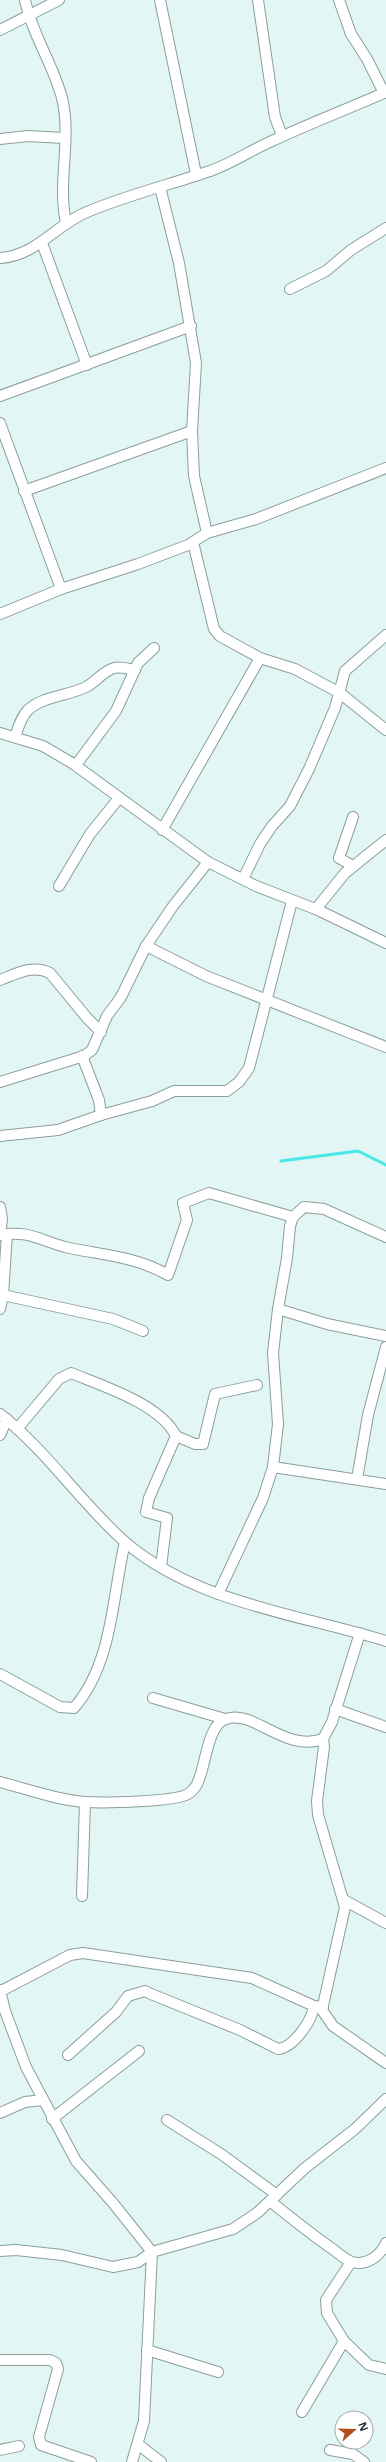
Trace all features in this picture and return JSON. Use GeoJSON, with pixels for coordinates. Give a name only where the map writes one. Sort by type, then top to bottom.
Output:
{"type":"FeatureCollection","features":[{"type":"Feature","properties":{"kind":"street"},"geometry":{"type":"LineString","coordinates":[[25,0],[28,15],[62,98],[64,138],[62,199],[66,223]]}},
{"type":"Feature","properties":{"kind":"street"},"geometry":{"type":"LineString","coordinates":[[0,30],[58,0]]}},
{"type":"Feature","properties":{"kind":"street"},"geometry":{"type":"LineString","coordinates":[[160,0],[196,174]]}},
{"type":"Feature","properties":{"kind":"street"},"geometry":{"type":"LineString","coordinates":[[258,0],[275,117],[282,136]]}},
{"type":"Feature","properties":{"kind":"street"},"geometry":{"type":"LineString","coordinates":[[0,258],[22,254],[42,244],[66,223],[124,197],[160,187],[225,165],[282,136],[385,92],[351,34],[339,0]]}},
{"type":"Feature","properties":{"kind":"street"},"geometry":{"type":"LineString","coordinates":[[0,139],[28,136],[64,138]]}},
{"type":"Feature","properties":{"kind":"street"},"geometry":{"type":"LineString","coordinates":[[160,187],[179,263],[191,326],[196,363],[192,432],[194,476],[207,533]]}},
{"type":"Feature","properties":{"kind":"street"},"geometry":{"type":"LineString","coordinates":[[290,289],[326,271],[351,250],[386,228]]}},
{"type":"Feature","properties":{"kind":"street"},"geometry":{"type":"LineString","coordinates":[[42,244],[87,364]]}},
{"type":"Feature","properties":{"kind":"street"},"geometry":{"type":"LineString","coordinates":[[0,396],[191,326]]}},
{"type":"Feature","properties":{"kind":"street"},"geometry":{"type":"LineString","coordinates":[[0,423],[61,589]]}},
{"type":"Feature","properties":{"kind":"street"},"geometry":{"type":"LineString","coordinates":[[24,491],[192,432]]}},
{"type":"Feature","properties":{"kind":"street"},"geometry":{"type":"LineString","coordinates":[[0,614],[61,589],[138,564],[193,542],[207,533],[256,519],[386,468]]}},
{"type":"Feature","properties":{"kind":"street"},"geometry":{"type":"LineString","coordinates":[[193,542],[214,629],[220,636],[260,658],[295,669],[340,693],[386,730]]}},
{"type":"Feature","properties":{"kind":"street"},"geometry":{"type":"LineString","coordinates":[[243,879],[260,844],[272,826],[290,806],[306,775],[340,693],[342,679],[349,666],[386,635]]}},
{"type":"Feature","properties":{"kind":"street"},"geometry":{"type":"LineString","coordinates":[[76,765],[116,711],[138,663],[154,648]]}},
{"type":"Feature","properties":{"kind":"street"},"geometry":{"type":"LineString","coordinates":[[162,830],[260,658]]}},
{"type":"Feature","properties":{"kind":"street"},"geometry":{"type":"LineString","coordinates":[[15,737],[20,722],[28,710],[39,703],[84,688],[96,682],[107,671],[114,668],[135,670]]}},
{"type":"Feature","properties":{"kind":"street"},"geometry":{"type":"LineString","coordinates":[[0,732],[43,746],[76,765],[162,830],[208,862],[292,901],[316,909],[386,943]]}},
{"type":"Feature","properties":{"kind":"street"},"geometry":{"type":"LineString","coordinates":[[59,886],[90,834],[119,798]]}},
{"type":"Feature","properties":{"kind":"street"},"geometry":{"type":"LineString","coordinates":[[353,817],[339,858],[353,866]]}},
{"type":"Feature","properties":{"kind":"street"},"geometry":{"type":"LineString","coordinates":[[316,909],[332,887],[353,866],[386,840]]}},
{"type":"Feature","properties":{"kind":"street"},"geometry":{"type":"LineString","coordinates":[[0,1082],[82,1056],[92,1050],[107,1016],[121,997],[146,946],[173,906],[208,862]]}},
{"type":"Feature","properties":{"kind":"street"},"geometry":{"type":"LineString","coordinates":[[0,1136],[58,1130],[101,1115],[152,1101],[174,1091],[227,1091],[239,1082],[249,1068],[292,901]]}},
{"type":"Feature","properties":{"kind":"street"},"geometry":{"type":"LineString","coordinates":[[146,946],[206,976],[386,1047]]}},
{"type":"Feature","properties":{"kind":"street"},"geometry":{"type":"LineString","coordinates":[[0,980],[34,969],[44,970],[50,973],[86,1018],[101,1032]]}},
{"type":"Feature","properties":{"kind":"street"},"geometry":{"type":"LineString","coordinates":[[82,1056],[99,1100],[101,1115]]}},
{"type":"Feature","properties":{"kind":"street"},"geometry":{"type":"LineString","coordinates":[[3,1234],[28,1234],[64,1246],[134,1260],[151,1265],[168,1275],[187,1220],[183,1203],[208,1193],[293,1217]]}},
{"type":"Feature","properties":{"kind":"street"},"geometry":{"type":"LineString","coordinates":[[0,1207],[3,1234],[3,1295],[0,1309]]}},
{"type":"Feature","properties":{"kind":"street"},"geometry":{"type":"LineString","coordinates":[[218,1594],[263,1498],[273,1467],[278,1424],[274,1353],[278,1309],[293,1217],[304,1207],[324,1209],[386,1237]]}},
{"type":"Feature","properties":{"kind":"street"},"geometry":{"type":"LineString","coordinates":[[3,1295],[113,1319],[143,1331]]}},
{"type":"Feature","properties":{"kind":"street"},"geometry":{"type":"LineString","coordinates":[[278,1309],[327,1324],[386,1336]]}},
{"type":"Feature","properties":{"kind":"street"},"geometry":{"type":"LineString","coordinates":[[358,1479],[368,1415],[386,1347]]}},
{"type":"Feature","properties":{"kind":"street"},"geometry":{"type":"LineString","coordinates":[[17,1429],[59,1379],[71,1373],[111,1389],[159,1415],[167,1422],[176,1436],[195,1444],[203,1444],[215,1394],[257,1385]]}},
{"type":"Feature","properties":{"kind":"street"},"geometry":{"type":"LineString","coordinates":[[3,1417],[17,1429],[125,1542],[161,1567],[186,1581],[218,1594],[386,1641]]}},
{"type":"Feature","properties":{"kind":"street"},"geometry":{"type":"LineString","coordinates":[[0,1435],[3,1417]]}},
{"type":"Feature","properties":{"kind":"street"},"geometry":{"type":"LineString","coordinates":[[161,1567],[167,1518],[146,1512],[149,1498],[176,1436]]}},
{"type":"Feature","properties":{"kind":"street"},"geometry":{"type":"LineString","coordinates":[[273,1467],[386,1484]]}},
{"type":"Feature","properties":{"kind":"street"},"geometry":{"type":"LineString","coordinates":[[0,1674],[60,1707],[74,1708],[84,1694],[107,1643],[115,1590],[125,1542]]}},
{"type":"Feature","properties":{"kind":"street"},"geometry":{"type":"LineString","coordinates":[[68,2055],[116,2012],[128,1996],[137,1992],[145,1991],[240,2030],[278,2049],[284,2049],[293,2042],[311,2018],[318,2007],[342,1931],[344,1900],[318,1815],[317,1801],[324,1752],[323,1739],[332,1722],[360,1633]]}},
{"type":"Feature","properties":{"kind":"street"},"geometry":{"type":"LineString","coordinates":[[153,1698],[225,1719],[241,1716],[272,1733],[299,1741],[313,1742],[323,1739]]}},
{"type":"Feature","properties":{"kind":"street"},"geometry":{"type":"LineString","coordinates":[[335,1709],[386,1726]]}},
{"type":"Feature","properties":{"kind":"street"},"geometry":{"type":"LineString","coordinates":[[0,1782],[85,1802],[170,1799],[187,1795],[196,1786],[213,1732],[225,1719]]}},
{"type":"Feature","properties":{"kind":"street"},"geometry":{"type":"LineString","coordinates":[[82,1896],[85,1802]]}},
{"type":"Feature","properties":{"kind":"street"},"geometry":{"type":"LineString","coordinates":[[344,1900],[386,1923]]}},
{"type":"Feature","properties":{"kind":"street"},"geometry":{"type":"LineString","coordinates":[[132,2462],[139,2445],[144,2421],[152,2252],[113,2202],[76,2161],[52,2119],[26,2067],[5,2010],[0,1991],[70,1955],[83,1953],[252,1978],[318,2007],[333,2026],[386,2063]]}},
{"type":"Feature","properties":{"kind":"street"},"geometry":{"type":"LineString","coordinates":[[52,2119],[139,2051]]}},
{"type":"Feature","properties":{"kind":"street"},"geometry":{"type":"LineString","coordinates":[[0,2251],[16,2250],[62,2255],[113,2267],[138,2262],[152,2252],[233,2229],[257,2213],[305,2168],[355,2130],[386,2099]]}},
{"type":"Feature","properties":{"kind":"street"},"geometry":{"type":"LineString","coordinates":[[0,2113],[25,2102],[43,2100]]}},
{"type":"Feature","properties":{"kind":"street"},"geometry":{"type":"LineString","coordinates":[[167,2120],[221,2154],[273,2198],[312,2235],[351,2262],[362,2263],[374,2259],[385,2248]]}},
{"type":"Feature","properties":{"kind":"street"},"geometry":{"type":"LineString","coordinates":[[351,2262],[326,2300],[327,2313],[344,2341],[369,2365],[386,2369]]}},
{"type":"Feature","properties":{"kind":"street"},"geometry":{"type":"LineString","coordinates":[[302,2412],[344,2341]]}},
{"type":"Feature","properties":{"kind":"street"},"geometry":{"type":"LineString","coordinates":[[147,2350],[218,2372]]}},
{"type":"Feature","properties":{"kind":"street"},"geometry":{"type":"LineString","coordinates":[[0,2360],[50,2360],[56,2363],[58,2369],[39,2438],[41,2445],[91,2462]]}},
{"type":"Feature","properties":{"kind":"street"},"geometry":{"type":"LineString","coordinates":[[139,2445],[161,2462]]}},
{"type":"Feature","properties":{"kind":"street"},"geometry":{"type":"LineString","coordinates":[[0,2450],[19,2446]]}},
{"type":"Feature","properties":{"kind":"street"},"geometry":{"type":"LineString","coordinates":[[330,2450],[353,2454],[364,2462]]}},
{"type":"Feature","properties":{"kind":"waterway"},"geometry":{"type":"LineString","coordinates":[[281,1161],[358,1151],[386,1165]]}}]}
